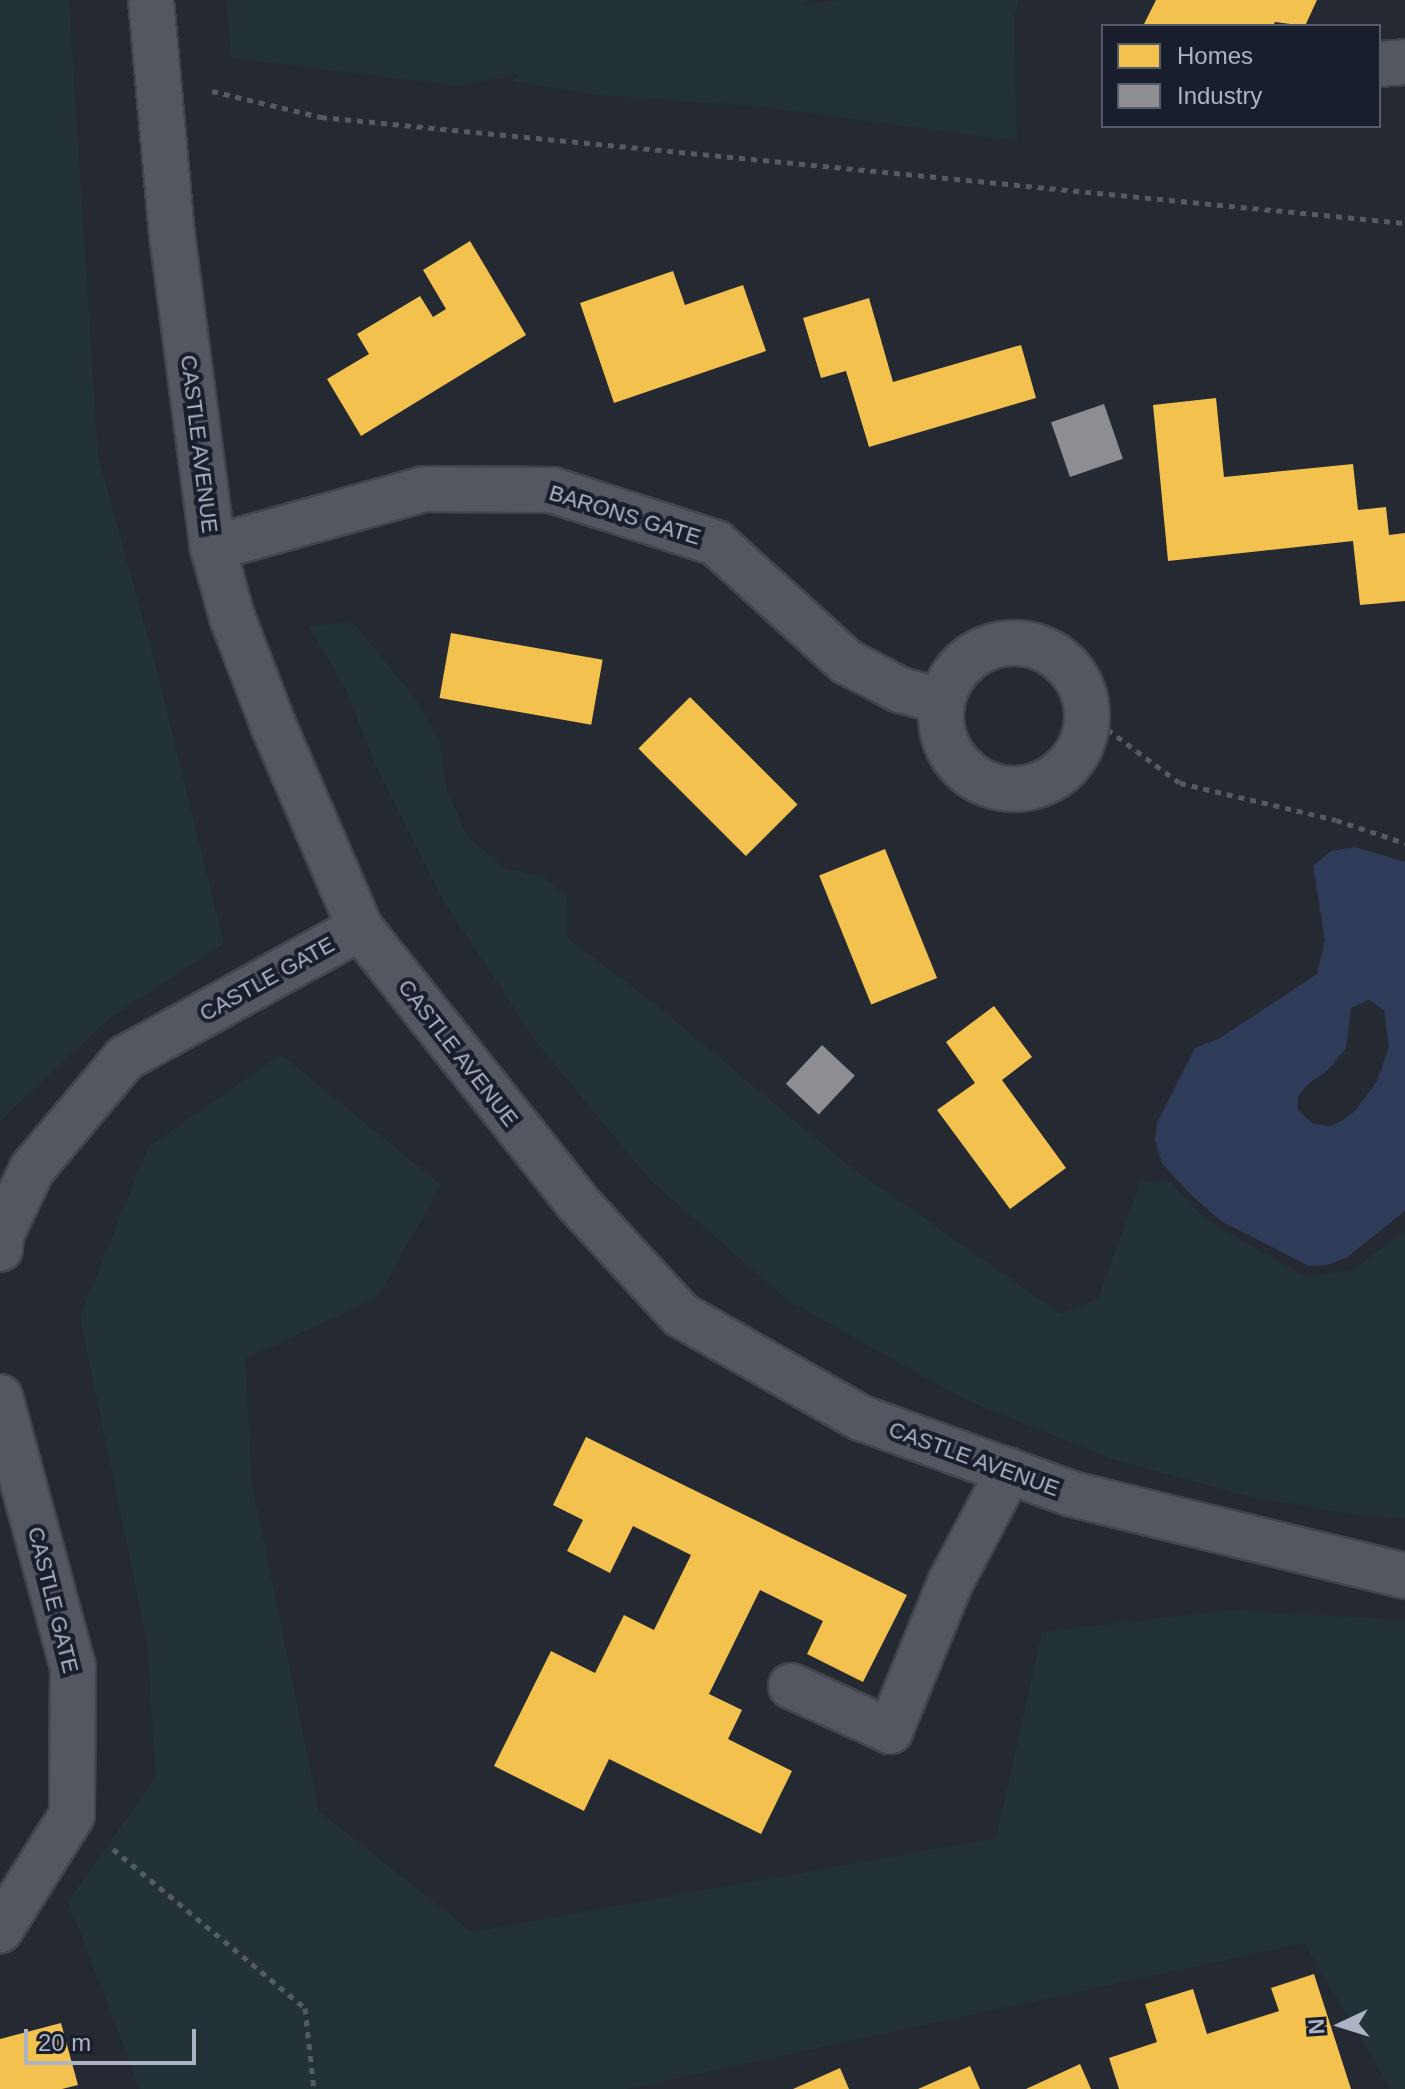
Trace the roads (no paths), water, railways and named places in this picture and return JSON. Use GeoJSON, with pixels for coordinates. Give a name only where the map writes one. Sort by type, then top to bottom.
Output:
{"type":"FeatureCollection","features":[{"type":"Feature","properties":{"kind":"street","name":"CASTLE AVENUE"},"geometry":{"type":"LineString","coordinates":[[151,0],[172,234],[213,548],[232,617],[274,727],[360,928],[577,1202],[681,1315],[861,1418],[1072,1494],[1405,1576]]}},
{"type":"Feature","properties":{"kind":"street"},"geometry":{"type":"LineString","coordinates":[[1381,64],[1405,62]]}},
{"type":"Feature","properties":{"kind":"street","name":"BARONS GATE"},"geometry":{"type":"LineString","coordinates":[[213,548],[424,489],[552,490],[716,543],[847,662],[900,690],[942,701]]}},
{"type":"Feature","properties":{"kind":"street"},"geometry":{"type":"LineString","coordinates":[[1004,643],[1029,643],[1050,652],[1071,668],[1084,690],[1088,715],[1082,745],[1068,767],[1034,786],[1022,789],[996,787],[966,771],[949,751],[942,727],[942,701],[960,667],[980,651],[1004,643]]}},
{"type":"Feature","properties":{"kind":"street","name":"CASTLE GATE"},"geometry":{"type":"LineString","coordinates":[[0,1249],[1,1235],[32,1169],[125,1058],[360,928]]}},
{"type":"Feature","properties":{"kind":"street","name":"CASTLE GATE"},"geometry":{"type":"LineString","coordinates":[[0,1397],[73,1667],[72,1815],[0,1930]]}},
{"type":"Feature","properties":{"kind":"street"},"geometry":{"type":"LineString","coordinates":[[791,1686],[890,1731],[950,1583],[1009,1471]]}},
{"type":"Feature","properties":{"kind":"water"},"geometry":{"type":"Polygon","coordinates":[[[1355,847],[1405,862],[1405,1211],[1346,1258],[1327,1265],[1309,1266],[1221,1221],[1188,1192],[1162,1163],[1155,1140],[1157,1123],[1195,1048],[1220,1038],[1317,974],[1325,940],[1313,866],[1331,851],[1355,847]],[[1369,1000],[1351,1008],[1346,1048],[1327,1071],[1309,1083],[1298,1096],[1298,1110],[1313,1124],[1330,1126],[1340,1122],[1355,1111],[1377,1081],[1389,1047],[1384,1010],[1369,1000]]]}}]}
